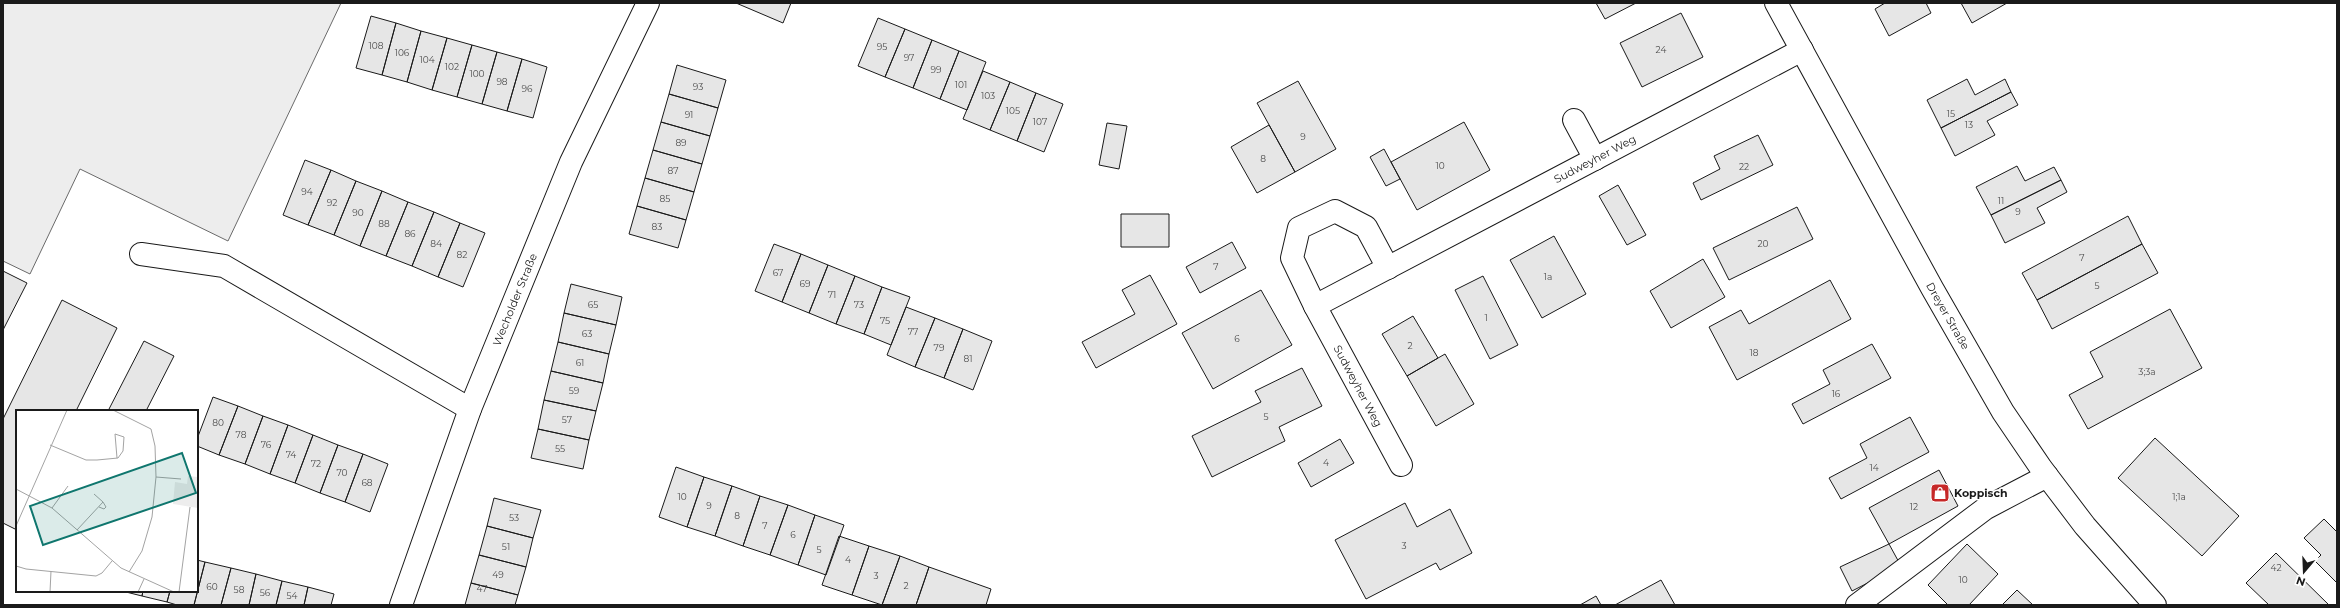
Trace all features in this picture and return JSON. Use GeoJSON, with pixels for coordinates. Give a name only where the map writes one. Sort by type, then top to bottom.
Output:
{"type":"FeatureCollection","features":[{"type":"Feature","properties":{"kind":"street","name":"Wecholder Straße"},"geometry":{"type":"LineString","coordinates":[[401,605],[470,409],[571,162],[648,3]]}},
{"type":"Feature","properties":{"kind":"street","name":"Dreyer Straße"},"geometry":{"type":"LineString","coordinates":[[1776,3],[1967,350],[2003,412],[2047,476],[2085,526],[2155,605]]}},
{"type":"Feature","properties":{"kind":"street","name":"Sudweyher Weg"},"geometry":{"type":"LineString","coordinates":[[1315,306],[1802,50]]}},
{"type":"Feature","properties":{"kind":"street"},"geometry":{"type":"LineString","coordinates":[[1574,120],[1595,159]]}},
{"type":"Feature","properties":{"kind":"street","name":"Sudweyher Weg"},"geometry":{"type":"LineString","coordinates":[[1388,268],[1366,227],[1335,211],[1299,228],[1292,258],[1315,306],[1401,465]]}},
{"type":"Feature","properties":{"kind":"street"},"geometry":{"type":"LineString","coordinates":[[141,254],[224,266],[470,409]]}},
{"type":"Feature","properties":{"kind":"street"},"geometry":{"type":"LineString","coordinates":[[1857,605],[1986,508],[2047,476]]}},
{"type":"Feature","properties":{"kind":"shaded area"},"geometry":{"type":"Polygon","coordinates":[[[3,3],[341,3],[228,241],[80,169],[30,274],[3,261],[3,3]]]}},
{"type":"Feature","properties":{"kind":"building"},"geometry":{"type":"Polygon","coordinates":[[[736,3],[791,3],[783,23],[736,3]]]}},
{"type":"Feature","properties":{"kind":"building"},"geometry":{"type":"Polygon","coordinates":[[[1596,3],[1636,3],[1605,19],[1596,3]]]}},
{"type":"Feature","properties":{"kind":"building"},"geometry":{"type":"Polygon","coordinates":[[[1885,3],[1926,3],[1931,13],[1889,36],[1875,9],[1885,3]]]}},
{"type":"Feature","properties":{"kind":"building"},"geometry":{"type":"Polygon","coordinates":[[[1961,3],[2007,3],[1972,23],[1961,3]]]}},
{"type":"Feature","properties":{"kind":"building"},"geometry":{"type":"Polygon","coordinates":[[[1681,13],[1703,57],[1642,87],[1620,43],[1681,13]]]}},
{"type":"Feature","properties":{"kind":"building"},"geometry":{"type":"Polygon","coordinates":[[[371,16],[396,23],[382,75],[356,68],[371,16]]]}},
{"type":"Feature","properties":{"kind":"building"},"geometry":{"type":"Polygon","coordinates":[[[878,18],[905,29],[885,77],[858,66],[878,18]]]}},
{"type":"Feature","properties":{"kind":"building"},"geometry":{"type":"Polygon","coordinates":[[[396,23],[421,31],[407,82],[382,75],[396,23]]]}},
{"type":"Feature","properties":{"kind":"building"},"geometry":{"type":"Polygon","coordinates":[[[905,29],[932,40],[913,88],[885,77],[905,29]]]}},
{"type":"Feature","properties":{"kind":"building"},"geometry":{"type":"Polygon","coordinates":[[[421,31],[447,38],[432,90],[407,82],[421,31]]]}},
{"type":"Feature","properties":{"kind":"building"},"geometry":{"type":"Polygon","coordinates":[[[447,38],[472,45],[457,97],[432,90],[447,38]]]}},
{"type":"Feature","properties":{"kind":"building"},"geometry":{"type":"Polygon","coordinates":[[[932,40],[959,51],[940,99],[913,88],[932,40]]]}},
{"type":"Feature","properties":{"kind":"building"},"geometry":{"type":"Polygon","coordinates":[[[472,45],[497,52],[482,104],[457,97],[472,45]]]}},
{"type":"Feature","properties":{"kind":"building"},"geometry":{"type":"Polygon","coordinates":[[[959,51],[986,62],[967,110],[940,99],[959,51]]]}},
{"type":"Feature","properties":{"kind":"building"},"geometry":{"type":"Polygon","coordinates":[[[497,52],[522,59],[507,111],[482,104],[497,52]]]}},
{"type":"Feature","properties":{"kind":"building"},"geometry":{"type":"Polygon","coordinates":[[[522,59],[547,67],[533,118],[507,111],[522,59]]]}},
{"type":"Feature","properties":{"kind":"building"},"geometry":{"type":"Polygon","coordinates":[[[677,65],[726,80],[718,108],[669,94],[677,65]]]}},
{"type":"Feature","properties":{"kind":"building"},"geometry":{"type":"Polygon","coordinates":[[[983,71],[1010,82],[990,130],[963,119],[983,71]]]}},
{"type":"Feature","properties":{"kind":"building"},"geometry":{"type":"Polygon","coordinates":[[[1967,79],[1975,95],[2005,79],[2011,92],[1941,128],[1927,100],[1967,79]]]}},
{"type":"Feature","properties":{"kind":"building"},"geometry":{"type":"Polygon","coordinates":[[[1298,81],[1336,149],[1295,172],[1257,103],[1298,81]]]}},
{"type":"Feature","properties":{"kind":"building"},"geometry":{"type":"Polygon","coordinates":[[[1010,82],[1036,93],[1017,141],[990,130],[1010,82]]]}},
{"type":"Feature","properties":{"kind":"building"},"geometry":{"type":"Polygon","coordinates":[[[2011,92],[2018,105],[1987,121],[1995,135],[1955,156],[1941,128],[2011,92]]]}},
{"type":"Feature","properties":{"kind":"building"},"geometry":{"type":"Polygon","coordinates":[[[1036,93],[1063,104],[1044,152],[1017,141],[1036,93]]]}},
{"type":"Feature","properties":{"kind":"building"},"geometry":{"type":"Polygon","coordinates":[[[669,94],[718,108],[710,136],[661,122],[669,94]]]}},
{"type":"Feature","properties":{"kind":"building"},"geometry":{"type":"Polygon","coordinates":[[[661,122],[710,136],[702,164],[653,150],[661,122]]]}},
{"type":"Feature","properties":{"kind":"building"},"geometry":{"type":"Polygon","coordinates":[[[1464,122],[1490,170],[1417,210],[1391,162],[1464,122]]]}},
{"type":"Feature","properties":{"kind":"building"},"geometry":{"type":"Polygon","coordinates":[[[1107,123],[1127,126],[1119,169],[1099,165],[1107,123]]]}},
{"type":"Feature","properties":{"kind":"building"},"geometry":{"type":"Polygon","coordinates":[[[1269,125],[1295,172],[1257,193],[1231,147],[1269,125]]]}},
{"type":"Feature","properties":{"kind":"building"},"geometry":{"type":"Polygon","coordinates":[[[1758,135],[1773,165],[1701,200],[1693,183],[1720,169],[1714,156],[1758,135]]]}},
{"type":"Feature","properties":{"kind":"building"},"geometry":{"type":"Polygon","coordinates":[[[1384,149],[1400,179],[1386,186],[1370,157],[1384,149]]]}},
{"type":"Feature","properties":{"kind":"building"},"geometry":{"type":"Polygon","coordinates":[[[653,150],[702,164],[694,192],[645,178],[653,150]]]}},
{"type":"Feature","properties":{"kind":"building"},"geometry":{"type":"Polygon","coordinates":[[[305,160],[331,170],[308,225],[283,215],[305,160]]]}},
{"type":"Feature","properties":{"kind":"building"},"geometry":{"type":"Polygon","coordinates":[[[2017,166],[2025,181],[2054,167],[2061,180],[1991,215],[1976,187],[2017,166]]]}},
{"type":"Feature","properties":{"kind":"building"},"geometry":{"type":"Polygon","coordinates":[[[331,170],[356,181],[334,235],[308,225],[331,170]]]}},
{"type":"Feature","properties":{"kind":"building"},"geometry":{"type":"Polygon","coordinates":[[[645,178],[694,192],[686,220],[637,206],[645,178]]]}},
{"type":"Feature","properties":{"kind":"building"},"geometry":{"type":"Polygon","coordinates":[[[2061,180],[2067,192],[2037,208],[2045,223],[2005,243],[1991,215],[2061,180]]]}},
{"type":"Feature","properties":{"kind":"building"},"geometry":{"type":"Polygon","coordinates":[[[356,181],[382,191],[360,246],[334,235],[356,181]]]}},
{"type":"Feature","properties":{"kind":"building"},"geometry":{"type":"Polygon","coordinates":[[[1618,185],[1646,235],[1627,245],[1599,196],[1618,185]]]}},
{"type":"Feature","properties":{"kind":"building"},"geometry":{"type":"Polygon","coordinates":[[[382,191],[408,202],[386,256],[360,246],[382,191]]]}},
{"type":"Feature","properties":{"kind":"building"},"geometry":{"type":"Polygon","coordinates":[[[408,202],[434,212],[412,266],[386,256],[408,202]]]}},
{"type":"Feature","properties":{"kind":"building"},"geometry":{"type":"Polygon","coordinates":[[[637,206],[686,220],[678,248],[629,234],[637,206]]]}},
{"type":"Feature","properties":{"kind":"building"},"geometry":{"type":"Polygon","coordinates":[[[1797,207],[1813,239],[1729,280],[1713,248],[1797,207]]]}},
{"type":"Feature","properties":{"kind":"building"},"geometry":{"type":"Polygon","coordinates":[[[434,212],[460,223],[438,277],[412,266],[434,212]]]}},
{"type":"Feature","properties":{"kind":"building"},"geometry":{"type":"Polygon","coordinates":[[[1121,214],[1169,214],[1169,247],[1121,247],[1121,214]]]}},
{"type":"Feature","properties":{"kind":"building"},"geometry":{"type":"Polygon","coordinates":[[[2128,216],[2142,244],[2037,300],[2022,273],[2128,216]]]}},
{"type":"Feature","properties":{"kind":"building"},"geometry":{"type":"Polygon","coordinates":[[[460,223],[485,233],[463,287],[438,277],[460,223]]]}},
{"type":"Feature","properties":{"kind":"building"},"geometry":{"type":"Polygon","coordinates":[[[1554,236],[1586,294],[1542,318],[1510,260],[1554,236]]]}},
{"type":"Feature","properties":{"kind":"building"},"geometry":{"type":"Polygon","coordinates":[[[1232,242],[1246,268],[1200,293],[1186,267],[1232,242]]]}},
{"type":"Feature","properties":{"kind":"building"},"geometry":{"type":"Polygon","coordinates":[[[774,244],[801,254],[782,302],[755,291],[774,244]]]}},
{"type":"Feature","properties":{"kind":"building"},"geometry":{"type":"Polygon","coordinates":[[[2142,244],[2158,273],[2052,329],[2037,300],[2142,244]]]}},
{"type":"Feature","properties":{"kind":"building"},"geometry":{"type":"Polygon","coordinates":[[[801,254],[828,265],[809,313],[782,302],[801,254]]]}},
{"type":"Feature","properties":{"kind":"building"},"geometry":{"type":"Polygon","coordinates":[[[1703,259],[1725,297],[1671,328],[1650,291],[1703,259]]]}},
{"type":"Feature","properties":{"kind":"building"},"geometry":{"type":"Polygon","coordinates":[[[828,265],[855,276],[836,324],[809,313],[828,265]]]}},
{"type":"Feature","properties":{"kind":"building"},"geometry":{"type":"Polygon","coordinates":[[[3,271],[27,283],[3,330],[3,271]]]}},
{"type":"Feature","properties":{"kind":"building"},"geometry":{"type":"Polygon","coordinates":[[[1150,275],[1177,324],[1096,368],[1082,342],[1135,314],[1122,290],[1150,275]]]}},
{"type":"Feature","properties":{"kind":"building"},"geometry":{"type":"Polygon","coordinates":[[[855,276],[882,287],[864,334],[836,324],[855,276]]]}},
{"type":"Feature","properties":{"kind":"building"},"geometry":{"type":"Polygon","coordinates":[[[1483,276],[1518,345],[1490,359],[1455,290],[1483,276]]]}},
{"type":"Feature","properties":{"kind":"building"},"geometry":{"type":"Polygon","coordinates":[[[1830,280],[1851,319],[1737,380],[1709,327],[1741,310],[1749,324],[1830,280]]]}},
{"type":"Feature","properties":{"kind":"building"},"geometry":{"type":"Polygon","coordinates":[[[571,284],[622,297],[616,325],[564,313],[571,284]]]}},
{"type":"Feature","properties":{"kind":"building"},"geometry":{"type":"Polygon","coordinates":[[[882,287],[910,297],[891,345],[864,334],[882,287]]]}},
{"type":"Feature","properties":{"kind":"building"},"geometry":{"type":"Polygon","coordinates":[[[1261,290],[1292,345],[1213,389],[1182,333],[1261,290]]]}},
{"type":"Feature","properties":{"kind":"building"},"geometry":{"type":"Polygon","coordinates":[[[62,300],[117,328],[76,410],[16,410],[16,530],[3,523],[3,419],[62,300]]]}},
{"type":"Feature","properties":{"kind":"building"},"geometry":{"type":"Polygon","coordinates":[[[906,307],[935,318],[915,367],[887,355],[906,307]]]}},
{"type":"Feature","properties":{"kind":"building"},"geometry":{"type":"Polygon","coordinates":[[[2170,309],[2202,368],[2088,429],[2069,395],[2103,377],[2090,352],[2170,309]]]}},
{"type":"Feature","properties":{"kind":"building"},"geometry":{"type":"Polygon","coordinates":[[[564,313],[616,325],[609,354],[558,342],[564,313]]]}},
{"type":"Feature","properties":{"kind":"building"},"geometry":{"type":"Polygon","coordinates":[[[1413,316],[1438,358],[1407,376],[1382,334],[1413,316]]]}},
{"type":"Feature","properties":{"kind":"building"},"geometry":{"type":"Polygon","coordinates":[[[935,318],[963,329],[944,378],[915,367],[935,318]]]}},
{"type":"Feature","properties":{"kind":"building"},"geometry":{"type":"Polygon","coordinates":[[[963,329],[992,341],[973,390],[944,378],[963,329]]]}},
{"type":"Feature","properties":{"kind":"building"},"geometry":{"type":"Polygon","coordinates":[[[144,341],[174,356],[147,410],[109,410],[144,341]]]}},
{"type":"Feature","properties":{"kind":"building"},"geometry":{"type":"Polygon","coordinates":[[[558,342],[609,354],[603,383],[551,371],[558,342]]]}},
{"type":"Feature","properties":{"kind":"building"},"geometry":{"type":"Polygon","coordinates":[[[1872,344],[1891,378],[1803,424],[1792,404],[1830,384],[1823,370],[1872,344]]]}},
{"type":"Feature","properties":{"kind":"building"},"geometry":{"type":"Polygon","coordinates":[[[1445,354],[1474,404],[1436,426],[1407,376],[1445,354]]]}},
{"type":"Feature","properties":{"kind":"building"},"geometry":{"type":"Polygon","coordinates":[[[1302,368],[1322,406],[1279,427],[1285,441],[1212,477],[1192,436],[1261,402],[1255,391],[1302,368]]]}},
{"type":"Feature","properties":{"kind":"building"},"geometry":{"type":"Polygon","coordinates":[[[551,371],[603,383],[596,411],[544,400],[551,371]]]}},
{"type":"Feature","properties":{"kind":"building"},"geometry":{"type":"Polygon","coordinates":[[[213,397],[238,406],[219,455],[198,446],[198,436],[213,397]]]}},
{"type":"Feature","properties":{"kind":"building"},"geometry":{"type":"Polygon","coordinates":[[[544,400],[596,411],[589,440],[538,429],[544,400]]]}},
{"type":"Feature","properties":{"kind":"building"},"geometry":{"type":"Polygon","coordinates":[[[238,406],[263,416],[245,464],[219,455],[238,406]]]}},
{"type":"Feature","properties":{"kind":"building"},"geometry":{"type":"Polygon","coordinates":[[[263,416],[288,425],[270,474],[245,464],[263,416]]]}},
{"type":"Feature","properties":{"kind":"building"},"geometry":{"type":"Polygon","coordinates":[[[1910,417],[1929,452],[1841,499],[1829,478],[1867,458],[1860,444],[1910,417]]]}},
{"type":"Feature","properties":{"kind":"building"},"geometry":{"type":"Polygon","coordinates":[[[288,425],[313,435],[295,483],[270,474],[288,425]]]}},
{"type":"Feature","properties":{"kind":"building"},"geometry":{"type":"Polygon","coordinates":[[[538,429],[589,440],[583,469],[531,458],[538,429]]]}},
{"type":"Feature","properties":{"kind":"building"},"geometry":{"type":"Polygon","coordinates":[[[313,435],[338,445],[320,493],[295,483],[313,435]]]}},
{"type":"Feature","properties":{"kind":"building"},"geometry":{"type":"Polygon","coordinates":[[[2155,438],[2239,516],[2202,556],[2118,478],[2155,438]]]}},
{"type":"Feature","properties":{"kind":"building"},"geometry":{"type":"Polygon","coordinates":[[[1340,439],[1354,463],[1311,487],[1298,463],[1340,439]]]}},
{"type":"Feature","properties":{"kind":"building"},"geometry":{"type":"Polygon","coordinates":[[[338,445],[363,454],[345,502],[320,493],[338,445]]]}},
{"type":"Feature","properties":{"kind":"building"},"geometry":{"type":"Polygon","coordinates":[[[363,454],[388,464],[370,512],[345,502],[363,454]]]}},
{"type":"Feature","properties":{"kind":"building"},"geometry":{"type":"Polygon","coordinates":[[[676,467],[704,477],[687,527],[659,517],[676,467]]]}},
{"type":"Feature","properties":{"kind":"building"},"geometry":{"type":"Polygon","coordinates":[[[1939,470],[1958,506],[1889,544],[1869,508],[1939,470]]]}},
{"type":"Feature","properties":{"kind":"building"},"geometry":{"type":"Polygon","coordinates":[[[704,477],[732,486],[715,536],[687,527],[704,477]]]}},
{"type":"Feature","properties":{"kind":"building"},"geometry":{"type":"Polygon","coordinates":[[[732,486],[760,496],[743,546],[715,536],[732,486]]]}},
{"type":"Feature","properties":{"kind":"building"},"geometry":{"type":"Polygon","coordinates":[[[760,496],[788,505],[770,555],[743,546],[760,496]]]}},
{"type":"Feature","properties":{"kind":"building"},"geometry":{"type":"Polygon","coordinates":[[[494,498],[541,510],[533,538],[487,526],[494,498]]]}},
{"type":"Feature","properties":{"kind":"building"},"geometry":{"type":"Polygon","coordinates":[[[1405,503],[1417,527],[1450,509],[1472,553],[1440,570],[1436,563],[1366,599],[1335,540],[1405,503]]]}},
{"type":"Feature","properties":{"kind":"building"},"geometry":{"type":"Polygon","coordinates":[[[788,505],[815,515],[798,565],[770,555],[788,505]]]}},
{"type":"Feature","properties":{"kind":"building"},"geometry":{"type":"Polygon","coordinates":[[[815,515],[844,525],[826,575],[798,565],[815,515]]]}},
{"type":"Feature","properties":{"kind":"building"},"geometry":{"type":"Polygon","coordinates":[[[2324,519],[2337,532],[2337,583],[2315,561],[2321,555],[2304,538],[2324,519]]]}},
{"type":"Feature","properties":{"kind":"building"},"geometry":{"type":"Polygon","coordinates":[[[487,526],[533,538],[526,567],[479,555],[487,526]]]}},
{"type":"Feature","properties":{"kind":"building"},"geometry":{"type":"Polygon","coordinates":[[[839,536],[869,546],[852,595],[822,585],[839,536]]]}},
{"type":"Feature","properties":{"kind":"building"},"geometry":{"type":"Polygon","coordinates":[[[1889,544],[1901,566],[1852,591],[1840,567],[1889,544]]]}},
{"type":"Feature","properties":{"kind":"building"},"geometry":{"type":"Polygon","coordinates":[[[1967,544],[1998,574],[1969,605],[1948,605],[1928,585],[1967,544]]]}},
{"type":"Feature","properties":{"kind":"building"},"geometry":{"type":"Polygon","coordinates":[[[869,546],[900,556],[882,605],[852,595],[869,546]]]}},
{"type":"Feature","properties":{"kind":"building"},"geometry":{"type":"Polygon","coordinates":[[[2276,553],[2329,605],[2269,605],[2246,583],[2276,553]]]}},
{"type":"Feature","properties":{"kind":"building"},"geometry":{"type":"Polygon","coordinates":[[[479,555],[526,567],[518,595],[471,583],[479,555]]]}},
{"type":"Feature","properties":{"kind":"building"},"geometry":{"type":"Polygon","coordinates":[[[900,556],[929,567],[916,605],[882,605],[900,556]]]}},
{"type":"Feature","properties":{"kind":"building"},"geometry":{"type":"Polygon","coordinates":[[[198,560],[205,562],[198,589],[198,560]]]}},
{"type":"Feature","properties":{"kind":"building"},"geometry":{"type":"Polygon","coordinates":[[[205,562],[231,568],[221,605],[194,605],[205,562]]]}},
{"type":"Feature","properties":{"kind":"building"},"geometry":{"type":"Polygon","coordinates":[[[929,567],[991,589],[986,605],[916,605],[929,567]]]}},
{"type":"Feature","properties":{"kind":"building"},"geometry":{"type":"Polygon","coordinates":[[[231,568],[256,574],[249,605],[221,605],[231,568]]]}},
{"type":"Feature","properties":{"kind":"building"},"geometry":{"type":"Polygon","coordinates":[[[256,574],[282,581],[276,605],[249,605],[256,574]]]}},
{"type":"Feature","properties":{"kind":"building"},"geometry":{"type":"Polygon","coordinates":[[[1661,580],[1675,605],[1615,605],[1661,580]]]}},
{"type":"Feature","properties":{"kind":"building"},"geometry":{"type":"Polygon","coordinates":[[[282,581],[308,587],[304,605],[276,605],[282,581]]]}},
{"type":"Feature","properties":{"kind":"building"},"geometry":{"type":"Polygon","coordinates":[[[471,583],[518,595],[515,605],[465,605],[471,583]]]}},
{"type":"Feature","properties":{"kind":"building"},"geometry":{"type":"Polygon","coordinates":[[[308,587],[334,594],[331,605],[304,605],[308,587]]]}},
{"type":"Feature","properties":{"kind":"building"},"geometry":{"type":"Polygon","coordinates":[[[2017,590],[2033,605],[2002,605],[2017,590]]]}},
{"type":"Feature","properties":{"kind":"building"},"geometry":{"type":"Polygon","coordinates":[[[126,592],[143,592],[142,596],[126,592]]]}},
{"type":"Feature","properties":{"kind":"building"},"geometry":{"type":"Polygon","coordinates":[[[143,592],[170,592],[167,602],[142,596],[143,592]]]}},
{"type":"Feature","properties":{"kind":"building"},"geometry":{"type":"Polygon","coordinates":[[[170,592],[197,592],[194,605],[177,605],[167,602],[170,592]]]}},
{"type":"Feature","properties":{"kind":"building"},"geometry":{"type":"Polygon","coordinates":[[[1596,596],[1601,605],[1580,605],[1596,596]]]}},
{"type":"Feature","properties":{"kind":"place","name":"Koppisch"},"geometry":{"type":"Point","coordinates":[1940,493]}}]}
